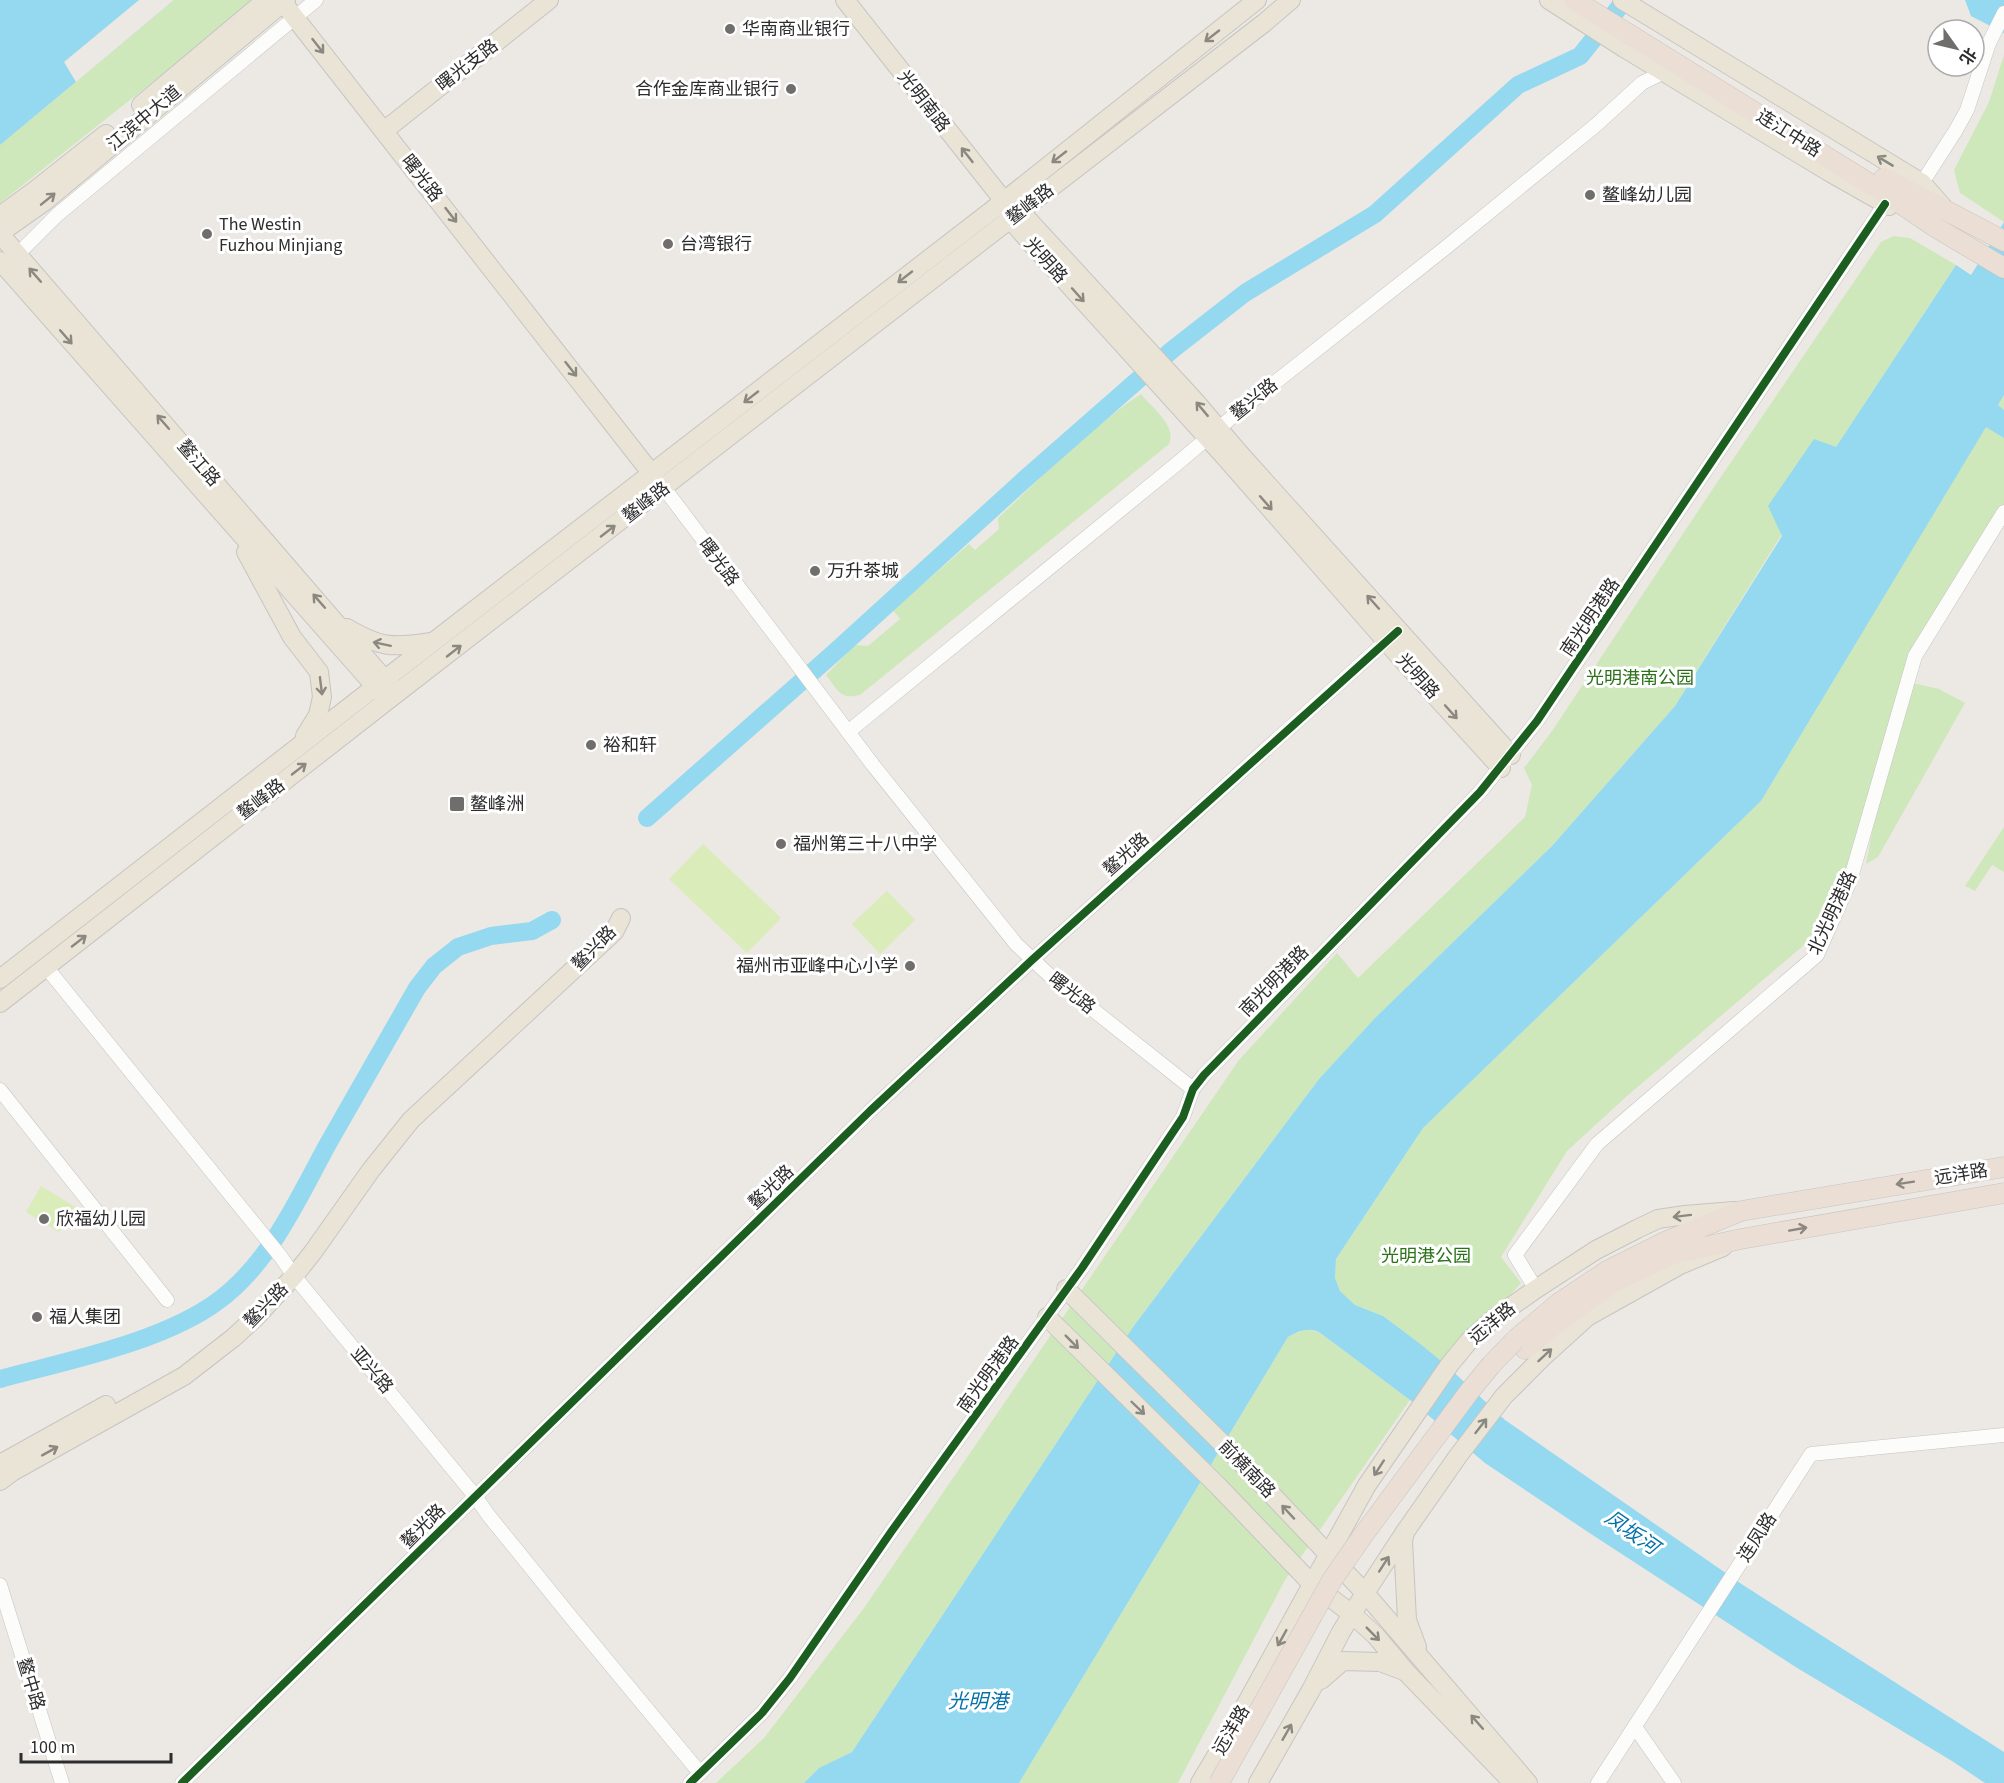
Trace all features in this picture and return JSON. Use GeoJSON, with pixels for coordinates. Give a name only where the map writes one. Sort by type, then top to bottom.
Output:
{"type":"FeatureCollection","features":[{"type":"Feature","properties":{"kind":"highway","name":"连江中路"},"geometry":{"type":"LineString","coordinates":[[1574,0],[1891,195],[1946,210],[1996,236]]}},
{"type":"Feature","properties":{"kind":"highway","name":"连江中路"},"geometry":{"type":"LineString","coordinates":[[1596,0],[1891,195],[1935,227],[2004,267]]}},
{"type":"Feature","properties":{"kind":"highway","name":"远洋路"},"geometry":{"type":"LineString","coordinates":[[1741,1211],[2004,1167]]}},
{"type":"Feature","properties":{"kind":"highway","name":"远洋路"},"geometry":{"type":"LineString","coordinates":[[1741,1239],[2004,1193]]}},
{"type":"Feature","properties":{"kind":"highway"},"geometry":{"type":"LineString","coordinates":[[1234,1783],[1342,1588],[1520,1345],[1559,1303],[1606,1271],[1667,1240],[1741,1211]]}},
{"type":"Feature","properties":{"kind":"highway"},"geometry":{"type":"LineString","coordinates":[[1219,1783],[1338,1571],[1491,1365],[1591,1297],[1640,1268],[1672,1254],[1741,1239]]}},
{"type":"Feature","properties":{"kind":"main road","name":"曙光支路"},"geometry":{"type":"LineString","coordinates":[[385,130],[549,0]]}},
{"type":"Feature","properties":{"kind":"main road","name":"光明南路"},"geometry":{"type":"LineString","coordinates":[[845,0],[1004,201]]}},
{"type":"Feature","properties":{"kind":"main road","name":"鳌峰路"},"geometry":{"type":"LineString","coordinates":[[0,1003],[392,697],[1004,201],[1257,0]]}},
{"type":"Feature","properties":{"kind":"main road","name":"鳌峰路"},"geometry":{"type":"LineString","coordinates":[[0,979],[433,642],[658,481],[1015,215],[1291,0]]}},
{"type":"Feature","properties":{"kind":"main road"},"geometry":{"type":"LineString","coordinates":[[1264,23],[1305,0]]}},
{"type":"Feature","properties":{"kind":"main road"},"geometry":{"type":"LineString","coordinates":[[1549,0],[1829,172],[1891,195]]}},
{"type":"Feature","properties":{"kind":"main road"},"geometry":{"type":"LineString","coordinates":[[1622,0],[1922,183],[1946,210]]}},
{"type":"Feature","properties":{"kind":"main road","name":"曙光路"},"geometry":{"type":"LineString","coordinates":[[279,1],[385,130],[658,481]]}},
{"type":"Feature","properties":{"kind":"main road","name":"江滨中大道"},"geometry":{"type":"LineString","coordinates":[[0,216],[279,1]]}},
{"type":"Feature","properties":{"kind":"main road","name":"江滨中大道"},"geometry":{"type":"LineString","coordinates":[[0,233],[44,202],[279,1]]}},
{"type":"Feature","properties":{"kind":"main road","name":"光明路"},"geometry":{"type":"LineString","coordinates":[[1004,201],[1506,761]]}},
{"type":"Feature","properties":{"kind":"main road","name":"鳌江路"},"geometry":{"type":"LineString","coordinates":[[0,233],[5,264],[232,526],[392,697]]}},
{"type":"Feature","properties":{"kind":"main road","name":"鳌江路"},"geometry":{"type":"LineString","coordinates":[[5,264],[336,621],[380,683]]}},
{"type":"Feature","properties":{"kind":"main road"},"geometry":{"type":"LineString","coordinates":[[232,526],[292,637],[319,672],[322,697],[318,715],[298,747]]}},
{"type":"Feature","properties":{"kind":"main road"},"geometry":{"type":"LineString","coordinates":[[336,621],[381,645],[403,647],[433,642]]}},
{"type":"Feature","properties":{"kind":"main road","name":"鳌兴路"},"geometry":{"type":"LineString","coordinates":[[0,1464],[183,1362],[227,1329],[308,1244],[376,1148],[403,1116],[605,925],[621,918],[614,932],[411,1120],[371,1170],[325,1236],[288,1266],[256,1317],[200,1365],[177,1380],[12,1472],[0,1481]]}},
{"type":"Feature","properties":{"kind":"main road","name":"远洋路"},"geometry":{"type":"LineString","coordinates":[[1200,1783],[1367,1485],[1450,1364],[1469,1341],[1492,1320],[1536,1289],[1605,1246],[1658,1220],[1685,1215],[1741,1211]]}},
{"type":"Feature","properties":{"kind":"main road","name":"远洋路"},"geometry":{"type":"LineString","coordinates":[[1258,1783],[1365,1593],[1458,1456],[1504,1396],[1587,1317],[1680,1265],[1741,1239]]}},
{"type":"Feature","properties":{"kind":"main road","name":"前横南路"},"geometry":{"type":"LineString","coordinates":[[1066,1289],[1235,1456],[1365,1593],[1528,1783]]}},
{"type":"Feature","properties":{"kind":"main road","name":"前横南路"},"geometry":{"type":"LineString","coordinates":[[1047,1317],[1219,1487],[1312,1584],[1352,1614],[1376,1636],[1407,1673],[1513,1783]]}},
{"type":"Feature","properties":{"kind":"main road","name":"前横南路"},"geometry":{"type":"LineString","coordinates":[[1405,1532],[1403,1541],[1407,1620],[1420,1657]]}},
{"type":"Feature","properties":{"kind":"main road","name":"前横南路"},"geometry":{"type":"LineString","coordinates":[[1311,1690],[1343,1661],[1380,1662],[1407,1673]]}},
{"type":"Feature","properties":{"kind":"street"},"geometry":{"type":"LineString","coordinates":[[5,264],[57,215],[316,0]]}},
{"type":"Feature","properties":{"kind":"street"},"geometry":{"type":"LineString","coordinates":[[1922,183],[1967,110],[1984,57],[2004,13]]}},
{"type":"Feature","properties":{"kind":"street","name":"鳌兴路"},"geometry":{"type":"LineString","coordinates":[[848,732],[1213,433],[1596,125],[1642,83],[1664,72]]}},
{"type":"Feature","properties":{"kind":"street","name":"南光明港路"},"geometry":{"type":"LineString","coordinates":[[695,1778],[762,1713],[786,1684],[891,1532],[1047,1317],[1183,1117],[1193,1089],[1204,1075],[1461,811],[1506,761],[1565,682],[1891,195]]}},
{"type":"Feature","properties":{"kind":"street","name":"曙光路"},"geometry":{"type":"LineString","coordinates":[[658,481],[848,732],[1016,944],[1032,960],[1193,1089]]}},
{"type":"Feature","properties":{"kind":"street","name":"北光明港路"},"geometry":{"type":"LineString","coordinates":[[1536,1289],[1515,1255],[1597,1144],[1817,955],[1850,881],[1915,656],[2004,512]]}},
{"type":"Feature","properties":{"kind":"street","name":"鳌光路"},"geometry":{"type":"LineString","coordinates":[[182,1783],[870,1112],[1032,960],[1392,636]]}},
{"type":"Feature","properties":{"kind":"street","name":"亚兴路"},"geometry":{"type":"LineString","coordinates":[[46,967],[475,1496],[695,1778]]}},
{"type":"Feature","properties":{"kind":"street"},"geometry":{"type":"LineString","coordinates":[[0,1090],[167,1300]]}},
{"type":"Feature","properties":{"kind":"street","name":"连凤路"},"geometry":{"type":"LineString","coordinates":[[1598,1783],[1811,1454],[2004,1435]]}},
{"type":"Feature","properties":{"kind":"street","name":"鳌中路"},"geometry":{"type":"LineString","coordinates":[[0,1585],[62,1783]]}},
{"type":"Feature","properties":{"kind":"street"},"geometry":{"type":"LineString","coordinates":[[1635,1727],[1674,1783]]}},
{"type":"Feature","properties":{"kind":"green space"},"geometry":{"type":"Polygon","coordinates":[[[174,0],[256,0],[0,203],[0,145],[174,0]]]}},
{"type":"Feature","properties":{"kind":"green space"},"geometry":{"type":"Polygon","coordinates":[[[2004,55],[2004,222],[1960,193],[1954,170],[1989,102],[2004,55]]]}},
{"type":"Feature","properties":{"kind":"green space","name":"光明港南公园"},"geometry":{"type":"Polygon","coordinates":[[[1894,236],[1910,238],[1956,265],[1836,447],[1675,706],[1552,846],[1375,1018],[1319,1079],[1133,1327],[852,1752],[819,1768],[804,1783],[716,1783],[764,1738],[864,1608],[1239,1060],[1337,953],[1358,978],[1525,817],[1532,785],[1524,768],[1552,731],[1881,242],[1894,236]]]}},
{"type":"Feature","properties":{"kind":"green space"},"geometry":{"type":"Polygon","coordinates":[[[1141,394],[1167,424],[1171,437],[1169,444],[860,695],[844,695],[837,689],[826,675],[855,645],[868,646],[900,619],[893,610],[969,544],[975,550],[999,529],[998,518],[1049,469],[1103,422],[1141,394]]]}},
{"type":"Feature","properties":{"kind":"green space","name":"光明港公园"},"geometry":{"type":"Polygon","coordinates":[[[2004,395],[2004,504],[1909,657],[1842,888],[1818,933],[1627,1096],[1567,1151],[1501,1257],[1521,1283],[1446,1365],[1383,1316],[1355,1305],[1340,1291],[1335,1278],[1336,1259],[1423,1128],[1761,801],[2004,395]]]}},
{"type":"Feature","properties":{"kind":"green space"},"geometry":{"type":"Polygon","coordinates":[[[1912,683],[1939,689],[1965,703],[1878,857],[1866,864],[1879,796],[1912,683]]]}},
{"type":"Feature","properties":{"kind":"green space"},"geometry":{"type":"Polygon","coordinates":[[[2004,827],[2004,872],[1992,865],[1975,891],[1965,886],[2004,827]]]}},
{"type":"Feature","properties":{"kind":"green space"},"geometry":{"type":"Polygon","coordinates":[[[703,844],[781,918],[747,953],[669,879],[703,844]]]}},
{"type":"Feature","properties":{"kind":"green space"},"geometry":{"type":"Polygon","coordinates":[[[887,891],[915,920],[880,954],[852,924],[887,891]]]}},
{"type":"Feature","properties":{"kind":"green space"},"geometry":{"type":"Polygon","coordinates":[[[41,1186],[75,1207],[59,1232],[26,1212],[41,1186]]]}},
{"type":"Feature","properties":{"kind":"green space"},"geometry":{"type":"Polygon","coordinates":[[[1306,1329],[1319,1332],[1410,1400],[1285,1580],[1178,1783],[1019,1783],[1288,1337],[1306,1329]]]}},
{"type":"Feature","properties":{"kind":"water"},"geometry":{"type":"Polygon","coordinates":[[[0,0],[174,0],[0,145],[0,0]]]}},
{"type":"Feature","properties":{"kind":"water"},"geometry":{"type":"Polygon","coordinates":[[[1965,0],[2004,0],[2004,33],[1986,24],[1986,18],[1971,16],[1965,0]]]}},
{"type":"Feature","properties":{"kind":"water","name":"光明港"},"geometry":{"type":"Polygon","coordinates":[[[2004,222],[2004,395],[1998,405],[2004,410],[2004,438],[1986,427],[1761,801],[1423,1128],[1336,1259],[1335,1278],[1340,1291],[1355,1305],[1383,1316],[1419,1343],[1505,1420],[1743,1585],[2004,1752],[2004,1783],[1985,1783],[1794,1666],[1485,1463],[1410,1400],[1319,1332],[1307,1330],[1299,1331],[1288,1337],[1019,1783],[804,1783],[819,1768],[852,1752],[1133,1327],[1319,1079],[1375,1018],[1552,846],[1675,706],[1782,536],[1768,506],[1814,439],[1836,447],[1956,265],[1971,275],[2004,222]]]}},
{"type":"Feature","properties":{"kind":"pier"},"geometry":{"type":"Polygon","coordinates":[[[139,0],[174,0],[76,82],[64,62],[139,0]]]}},
{"type":"Feature","properties":{"kind":"waterway"},"geometry":{"type":"LineString","coordinates":[[647,818],[1172,350],[1245,293],[1375,214],[1518,85],[1580,56],[1625,0]]}},
{"type":"Feature","properties":{"kind":"waterway"},"geometry":{"type":"LineString","coordinates":[[0,1379],[142,1339],[170,1328],[218,1301],[253,1268],[282,1228],[417,988],[434,966],[458,947],[491,936],[532,931],[552,920]]}},
{"type":"Feature","properties":{"kind":"cycle path"},"geometry":{"type":"LineString","coordinates":[[690,1783],[762,1713],[790,1678],[891,1532],[1082,1268],[1183,1117],[1193,1089],[1204,1075],[1480,792],[1537,721],[1885,204]]}},
{"type":"Feature","properties":{"kind":"cycle path"},"geometry":{"type":"LineString","coordinates":[[182,1783],[870,1111],[1032,960],[1398,631]]}},
{"type":"Feature","properties":{"kind":"place","name":"华南商业银行"},"geometry":{"type":"Point","coordinates":[730,29]}},
{"type":"Feature","properties":{"kind":"place","name":"合作金库商业银行"},"geometry":{"type":"Point","coordinates":[791,89]}},
{"type":"Feature","properties":{"kind":"place","name":"鳌峰幼儿园"},"geometry":{"type":"Point","coordinates":[1590,195]}},
{"type":"Feature","properties":{"kind":"place","name":"The Westin Fuzhou Minjiang"},"geometry":{"type":"Point","coordinates":[207,234]}},
{"type":"Feature","properties":{"kind":"place","name":"台湾银行"},"geometry":{"type":"Point","coordinates":[668,244]}},
{"type":"Feature","properties":{"kind":"place","name":"万升茶城"},"geometry":{"type":"Point","coordinates":[815,571]}},
{"type":"Feature","properties":{"kind":"place","name":"裕和轩"},"geometry":{"type":"Point","coordinates":[591,745]}},
{"type":"Feature","properties":{"kind":"place","name":"鳌峰洲"},"geometry":{"type":"Point","coordinates":[457,804]}},
{"type":"Feature","properties":{"kind":"place","name":"福州第三十八中学"},"geometry":{"type":"Point","coordinates":[781,844]}},
{"type":"Feature","properties":{"kind":"place","name":"福州市亚峰中心小学"},"geometry":{"type":"Point","coordinates":[910,966]}},
{"type":"Feature","properties":{"kind":"place","name":"欣福幼儿园"},"geometry":{"type":"Point","coordinates":[44,1219]}},
{"type":"Feature","properties":{"kind":"place","name":"福人集团"},"geometry":{"type":"Point","coordinates":[37,1317]}},
{"type":"Feature","properties":{"kind":"water label","name":"凤坂河"},"geometry":{"type":"Point","coordinates":[1632,1532]}}]}
